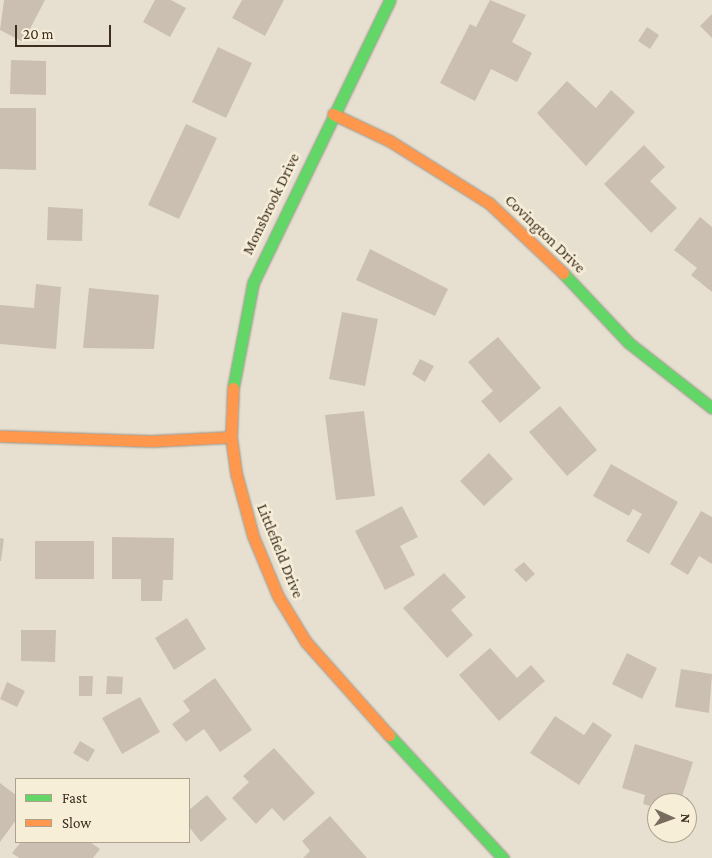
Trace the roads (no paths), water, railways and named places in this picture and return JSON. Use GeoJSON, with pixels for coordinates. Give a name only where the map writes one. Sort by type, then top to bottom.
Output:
{"type":"FeatureCollection","features":[{"type":"Feature","properties":{"kind":"street","name":"Monsbrook Drive"},"geometry":{"type":"LineString","coordinates":[[232,437],[234,369],[253,283],[333,114],[390,0]]}},
{"type":"Feature","properties":{"kind":"street","name":"Covington Drive"},"geometry":{"type":"LineString","coordinates":[[333,114],[390,141],[490,203],[528,236],[629,343],[712,408]]}},
{"type":"Feature","properties":{"kind":"street"},"geometry":{"type":"LineString","coordinates":[[0,436],[151,441],[232,437]]}},
{"type":"Feature","properties":{"kind":"street","name":"Littlefield Drive"},"geometry":{"type":"LineString","coordinates":[[232,437],[252,536],[278,596],[306,642],[465,821],[503,858]]}}]}
